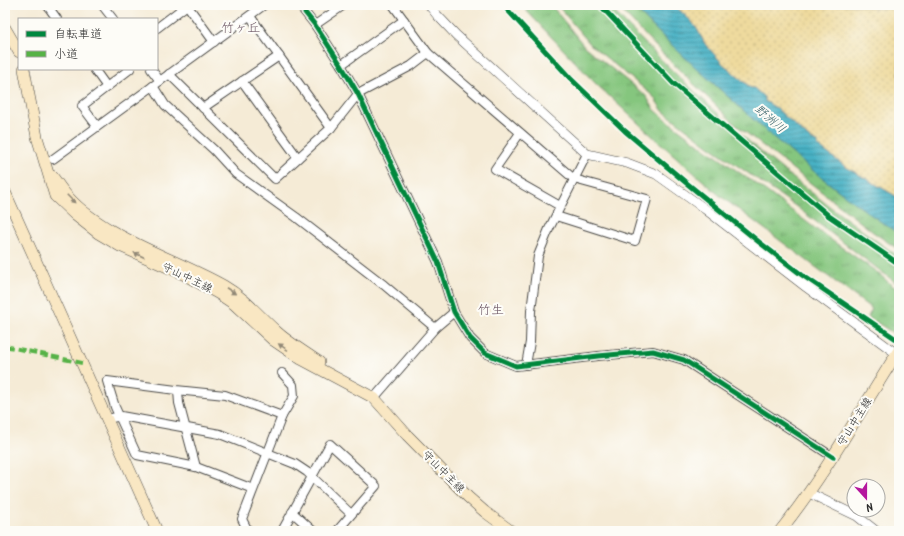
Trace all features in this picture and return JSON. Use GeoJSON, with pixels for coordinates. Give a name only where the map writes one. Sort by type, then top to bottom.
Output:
{"type":"FeatureCollection","features":[{"type":"Feature","properties":{"kind":"main road"},"geometry":{"type":"LineString","coordinates":[[5,28],[18,50]]}},
{"type":"Feature","properties":{"kind":"main road","name":"守山中主線"},"geometry":{"type":"LineString","coordinates":[[24,70],[37,137],[50,163],[55,196],[75,215],[98,233],[120,246],[183,274],[219,294],[234,304],[273,340],[301,359],[374,398],[407,435],[468,497],[485,512],[511,531]]}},
{"type":"Feature","properties":{"kind":"main road"},"geometry":{"type":"LineString","coordinates":[[5,192],[157,531]]}},
{"type":"Feature","properties":{"kind":"main road","name":"守山中主線"},"geometry":{"type":"LineString","coordinates":[[780,531],[809,493],[833,457],[898,353]]}},
{"type":"Feature","properties":{"kind":"street"},"geometry":{"type":"LineString","coordinates":[[47,5],[56,18]]}},
{"type":"Feature","properties":{"kind":"street"},"geometry":{"type":"LineString","coordinates":[[104,5],[112,18]]}},
{"type":"Feature","properties":{"kind":"street"},"geometry":{"type":"LineString","coordinates":[[158,27],[187,5],[214,42]]}},
{"type":"Feature","properties":{"kind":"street"},"geometry":{"type":"LineString","coordinates":[[50,163],[97,126],[264,5]]}},
{"type":"Feature","properties":{"kind":"street"},"geometry":{"type":"LineString","coordinates":[[299,5],[315,25],[341,64],[358,94],[438,262],[454,312],[470,338],[485,354],[516,366],[611,354],[653,351],[663,353],[684,360],[833,457]]}},
{"type":"Feature","properties":{"kind":"street"},"geometry":{"type":"LineString","coordinates":[[315,25],[344,5]]}},
{"type":"Feature","properties":{"kind":"street"},"geometry":{"type":"LineString","coordinates":[[393,5],[428,53],[574,179],[647,199],[635,241],[556,216]]}},
{"type":"Feature","properties":{"kind":"street"},"geometry":{"type":"LineString","coordinates":[[429,5],[456,36],[587,154],[627,163],[656,174],[705,209],[806,287],[898,353]]}},
{"type":"Feature","properties":{"kind":"street"},"geometry":{"type":"LineString","coordinates":[[250,16],[331,128]]}},
{"type":"Feature","properties":{"kind":"street"},"geometry":{"type":"LineString","coordinates":[[341,64],[404,20]]}},
{"type":"Feature","properties":{"kind":"street"},"geometry":{"type":"LineString","coordinates":[[169,74],[275,179],[331,128],[358,94],[411,66],[428,53]]}},
{"type":"Feature","properties":{"kind":"street"},"geometry":{"type":"LineString","coordinates":[[203,108],[279,56]]}},
{"type":"Feature","properties":{"kind":"street"},"geometry":{"type":"LineString","coordinates":[[95,70],[107,87]]}},
{"type":"Feature","properties":{"kind":"street"},"geometry":{"type":"LineString","coordinates":[[97,126],[82,106],[129,70]]}},
{"type":"Feature","properties":{"kind":"street"},"geometry":{"type":"LineString","coordinates":[[151,70],[165,106],[214,150],[236,174],[296,217],[384,285],[435,328]]}},
{"type":"Feature","properties":{"kind":"street"},"geometry":{"type":"LineString","coordinates":[[242,81],[298,158]]}},
{"type":"Feature","properties":{"kind":"street"},"geometry":{"type":"LineString","coordinates":[[520,133],[495,169],[560,206]]}},
{"type":"Feature","properties":{"kind":"street"},"geometry":{"type":"LineString","coordinates":[[526,365],[530,342],[531,311],[538,256],[560,206],[587,154]]}},
{"type":"Feature","properties":{"kind":"street"},"geometry":{"type":"LineString","coordinates":[[374,398],[435,328],[454,312]]}},
{"type":"Feature","properties":{"kind":"street"},"geometry":{"type":"LineString","coordinates":[[248,531],[242,518],[282,416],[294,396],[293,386],[282,373]]}},
{"type":"Feature","properties":{"kind":"street"},"geometry":{"type":"LineString","coordinates":[[254,489],[196,467],[137,455],[121,416],[115,407],[107,381],[225,395],[282,416]]}},
{"type":"Feature","properties":{"kind":"street"},"geometry":{"type":"LineString","coordinates":[[178,390],[179,403],[196,467]]}},
{"type":"Feature","properties":{"kind":"street"},"geometry":{"type":"LineString","coordinates":[[107,419],[121,416],[220,434],[295,464],[312,476],[351,514]]}},
{"type":"Feature","properties":{"kind":"street"},"geometry":{"type":"LineString","coordinates":[[282,531],[330,444],[376,486],[337,531]]}},
{"type":"Feature","properties":{"kind":"street"},"geometry":{"type":"LineString","coordinates":[[809,493],[857,516],[876,531]]}},
{"type":"Feature","properties":{"kind":"street"},"geometry":{"type":"LineString","coordinates":[[292,512],[313,531]]}},
{"type":"Feature","properties":{"kind":"green space"},"geometry":{"type":"Polygon","coordinates":[[[521,5],[551,5],[585,47],[646,96],[654,109],[664,118],[874,270],[899,291],[899,335],[868,317],[872,309],[719,195],[595,83],[521,5]]]}},
{"type":"Feature","properties":{"kind":"green space"},"geometry":{"type":"Polygon","coordinates":[[[557,5],[608,5],[678,76],[752,144],[806,188],[899,257],[899,285],[794,205],[709,146],[663,111],[653,96],[591,45],[557,5]]]}},
{"type":"Feature","properties":{"kind":"green space"},"geometry":{"type":"Polygon","coordinates":[[[616,5],[632,5],[681,54],[773,137],[855,204],[899,234],[899,250],[873,232],[735,124],[667,58],[616,5]]]}},
{"type":"Feature","properties":{"kind":"sand"},"geometry":{"type":"Polygon","coordinates":[[[674,5],[857,5],[874,8],[899,8],[899,198],[846,167],[818,146],[776,108],[765,101],[754,88],[751,88],[723,64],[705,44],[691,21],[674,5]]]}},
{"type":"Feature","properties":{"kind":"water","name":"野洲川"},"geometry":{"type":"Polygon","coordinates":[[[632,5],[674,5],[691,21],[705,44],[723,64],[751,88],[754,88],[764,97],[765,101],[776,108],[811,140],[818,142],[818,146],[846,167],[899,198],[899,234],[855,204],[773,137],[681,54],[632,5]]]}},
{"type":"Feature","properties":{"kind":"marked path"},"geometry":{"type":"LineString","coordinates":[[5,346],[82,363]]}},
{"type":"Feature","properties":{"kind":"cycle path"},"geometry":{"type":"LineString","coordinates":[[299,5],[315,25],[358,94],[438,262],[454,312],[470,338],[485,353],[516,366],[653,351],[684,360],[833,457]]}},
{"type":"Feature","properties":{"kind":"cycle path"},"geometry":{"type":"LineString","coordinates":[[503,5],[570,78],[625,131],[684,181],[802,275],[899,341]]}},
{"type":"Feature","properties":{"kind":"cycle path"},"geometry":{"type":"LineString","coordinates":[[600,5],[673,83],[829,216],[899,264]]}},
{"type":"Feature","properties":{"kind":"district","name":"竹ヶ丘"},"geometry":{"type":"Point","coordinates":[241,28]}},
{"type":"Feature","properties":{"kind":"district","name":"竹生"},"geometry":{"type":"Point","coordinates":[491,310]}}]}
